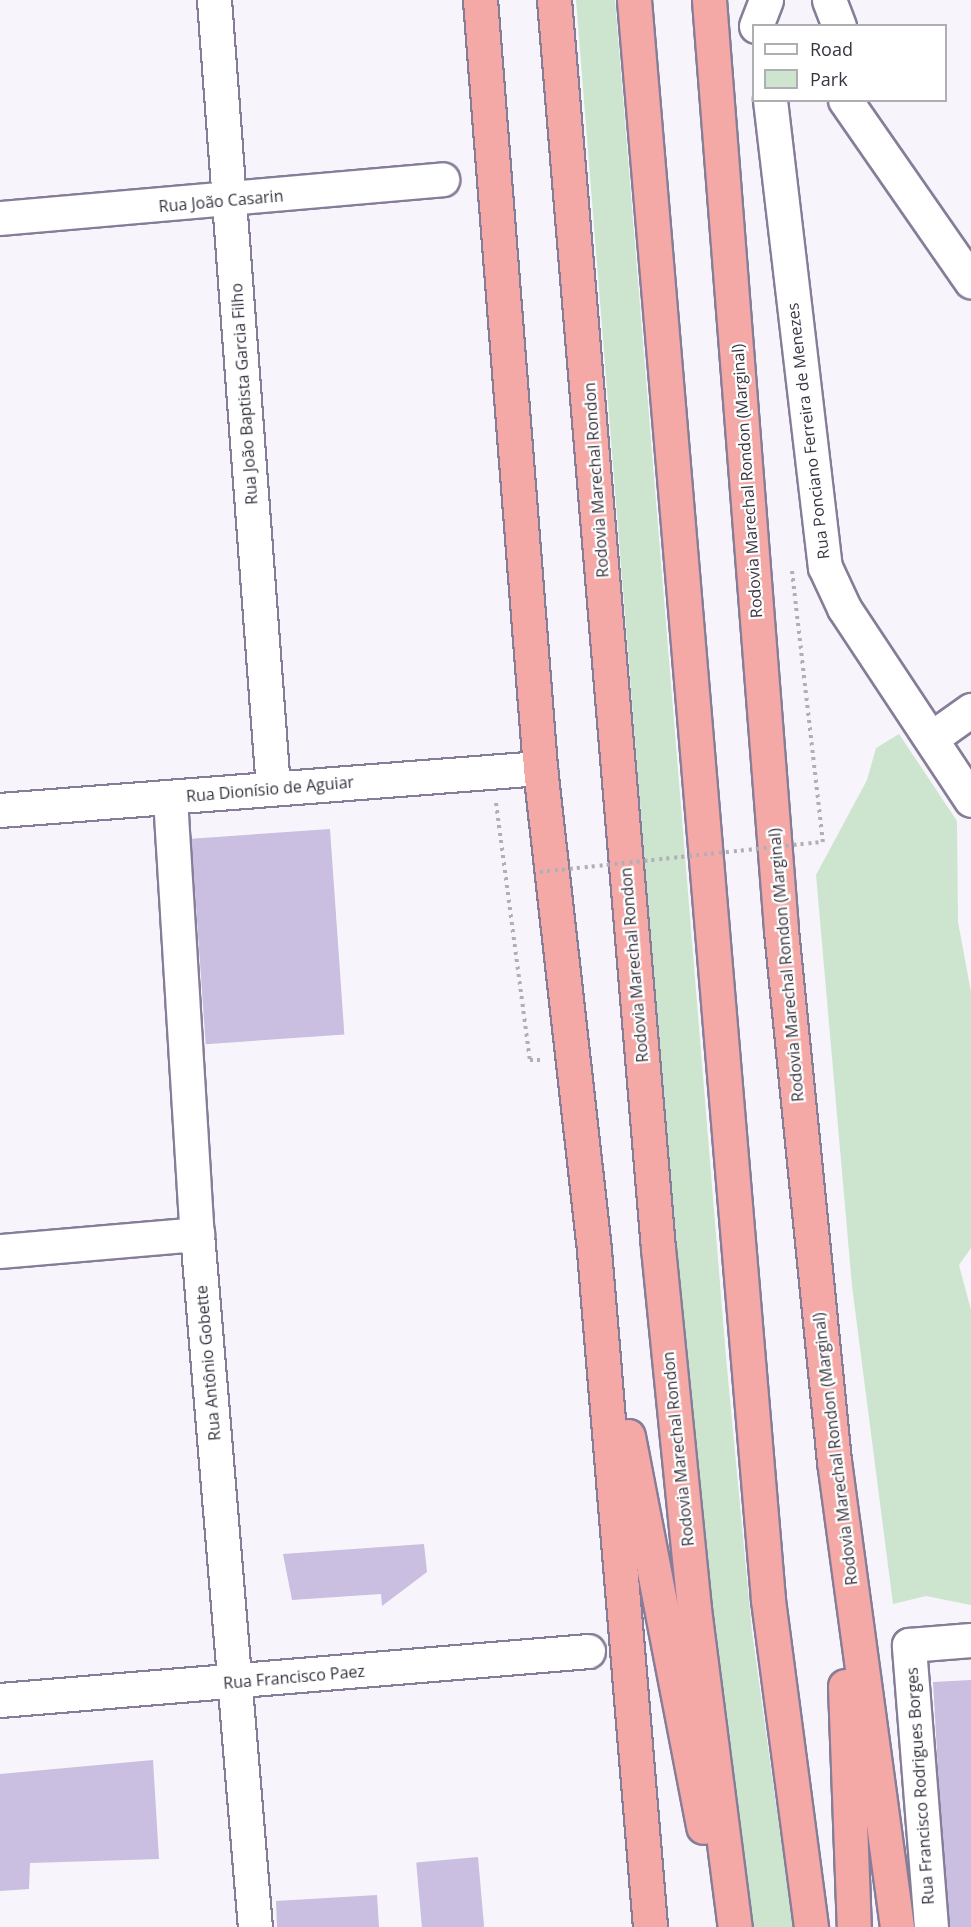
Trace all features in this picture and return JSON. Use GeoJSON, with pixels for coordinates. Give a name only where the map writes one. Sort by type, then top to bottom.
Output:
{"type":"FeatureCollection","features":[{"type":"Feature","properties":{"kind":"highway"},"geometry":{"type":"LineString","coordinates":[[480,0],[540,768],[594,1251],[650,1927]]}},
{"type":"Feature","properties":{"kind":"highway","name":"Rodovia Marechal Rondon"},"geometry":{"type":"LineString","coordinates":[[554,0],[658,1248],[694,1609],[735,1927]]}},
{"type":"Feature","properties":{"kind":"highway"},"geometry":{"type":"LineString","coordinates":[[634,0],[768,1600],[811,1927]]}},
{"type":"Feature","properties":{"kind":"highway","name":"Rodovia Marechal Rondon (Marginal)"},"geometry":{"type":"LineString","coordinates":[[709,0],[781,930],[834,1461],[897,1927]]}},
{"type":"Feature","properties":{"kind":"highway"},"geometry":{"type":"LineString","coordinates":[[594,1251],[686,1751],[726,1927]]}},
{"type":"Feature","properties":{"kind":"highway"},"geometry":{"type":"LineString","coordinates":[[834,1461],[854,1927]]}},
{"type":"Feature","properties":{"kind":"street","name":"Rua João Baptista Garcia Filho"},"geometry":{"type":"LineString","coordinates":[[214,0],[273,788]]}},
{"type":"Feature","properties":{"kind":"street"},"geometry":{"type":"LineString","coordinates":[[846,102],[971,281]]}},
{"type":"Feature","properties":{"kind":"street","name":"Rua Ponciano Ferreira de Menezes"},"geometry":{"type":"LineString","coordinates":[[777,109],[825,567],[844,608],[933,737],[971,800]]}},
{"type":"Feature","properties":{"kind":"street","name":"Rua João Casarin"},"geometry":{"type":"LineString","coordinates":[[0,218],[230,202],[442,179]]}},
{"type":"Feature","properties":{"kind":"street"},"geometry":{"type":"LineString","coordinates":[[933,737],[971,710]]}},
{"type":"Feature","properties":{"kind":"street","name":"Rua Dionísio de Aguiar"},"geometry":{"type":"LineString","coordinates":[[0,810],[540,768]]}},
{"type":"Feature","properties":{"kind":"street","name":"Rua Antônio Gobette"},"geometry":{"type":"LineString","coordinates":[[170,798],[197,1234],[237,1682],[255,1927]]}},
{"type":"Feature","properties":{"kind":"street"},"geometry":{"type":"LineString","coordinates":[[0,1251],[197,1234]]}},
{"type":"Feature","properties":{"kind":"street","name":"Rua Francisco Rodrigues Borges"},"geometry":{"type":"LineString","coordinates":[[931,1927],[909,1645],[971,1640]]}},
{"type":"Feature","properties":{"kind":"street","name":"Rua Francisco Paez"},"geometry":{"type":"LineString","coordinates":[[0,1700],[588,1651]]}},
{"type":"Feature","properties":{"kind":"path"},"geometry":{"type":"LineString","coordinates":[[540,872],[823,842],[790,561]]}},
{"type":"Feature","properties":{"kind":"path"},"geometry":{"type":"LineString","coordinates":[[492,772],[509,888]]}},
{"type":"Feature","properties":{"kind":"green space"},"geometry":{"type":"Polygon","coordinates":[[[576,0],[615,0],[726,1357],[752,1632],[793,1927],[752,1927],[712,1637],[684,1356],[576,0]]]}},
{"type":"Feature","properties":{"kind":"green space"},"geometry":{"type":"Polygon","coordinates":[[[899,734],[957,821],[958,922],[971,992],[971,1248],[959,1265],[971,1310],[971,1605],[926,1596],[893,1604],[852,1286],[816,875],[867,780],[876,748],[899,734]]]}},
{"type":"Feature","properties":{"kind":"building"},"geometry":{"type":"Polygon","coordinates":[[[330,829],[344,1034],[206,1044],[191,839],[330,829]]]}},
{"type":"Feature","properties":{"kind":"building"},"geometry":{"type":"Polygon","coordinates":[[[424,1544],[427,1572],[382,1606],[381,1594],[292,1600],[283,1554],[424,1544]]]}},
{"type":"Feature","properties":{"kind":"building"},"geometry":{"type":"Polygon","coordinates":[[[971,1680],[971,1927],[947,1927],[933,1682],[971,1680]]]}},
{"type":"Feature","properties":{"kind":"building"},"geometry":{"type":"Polygon","coordinates":[[[153,1760],[159,1859],[30,1863],[29,1889],[0,1891],[0,1774],[153,1760]]]}},
{"type":"Feature","properties":{"kind":"building"},"geometry":{"type":"Polygon","coordinates":[[[478,1857],[484,1927],[422,1927],[416,1862],[478,1857]]]}},
{"type":"Feature","properties":{"kind":"building"},"geometry":{"type":"Polygon","coordinates":[[[377,1895],[379,1927],[277,1927],[276,1901],[377,1895]]]}}]}
